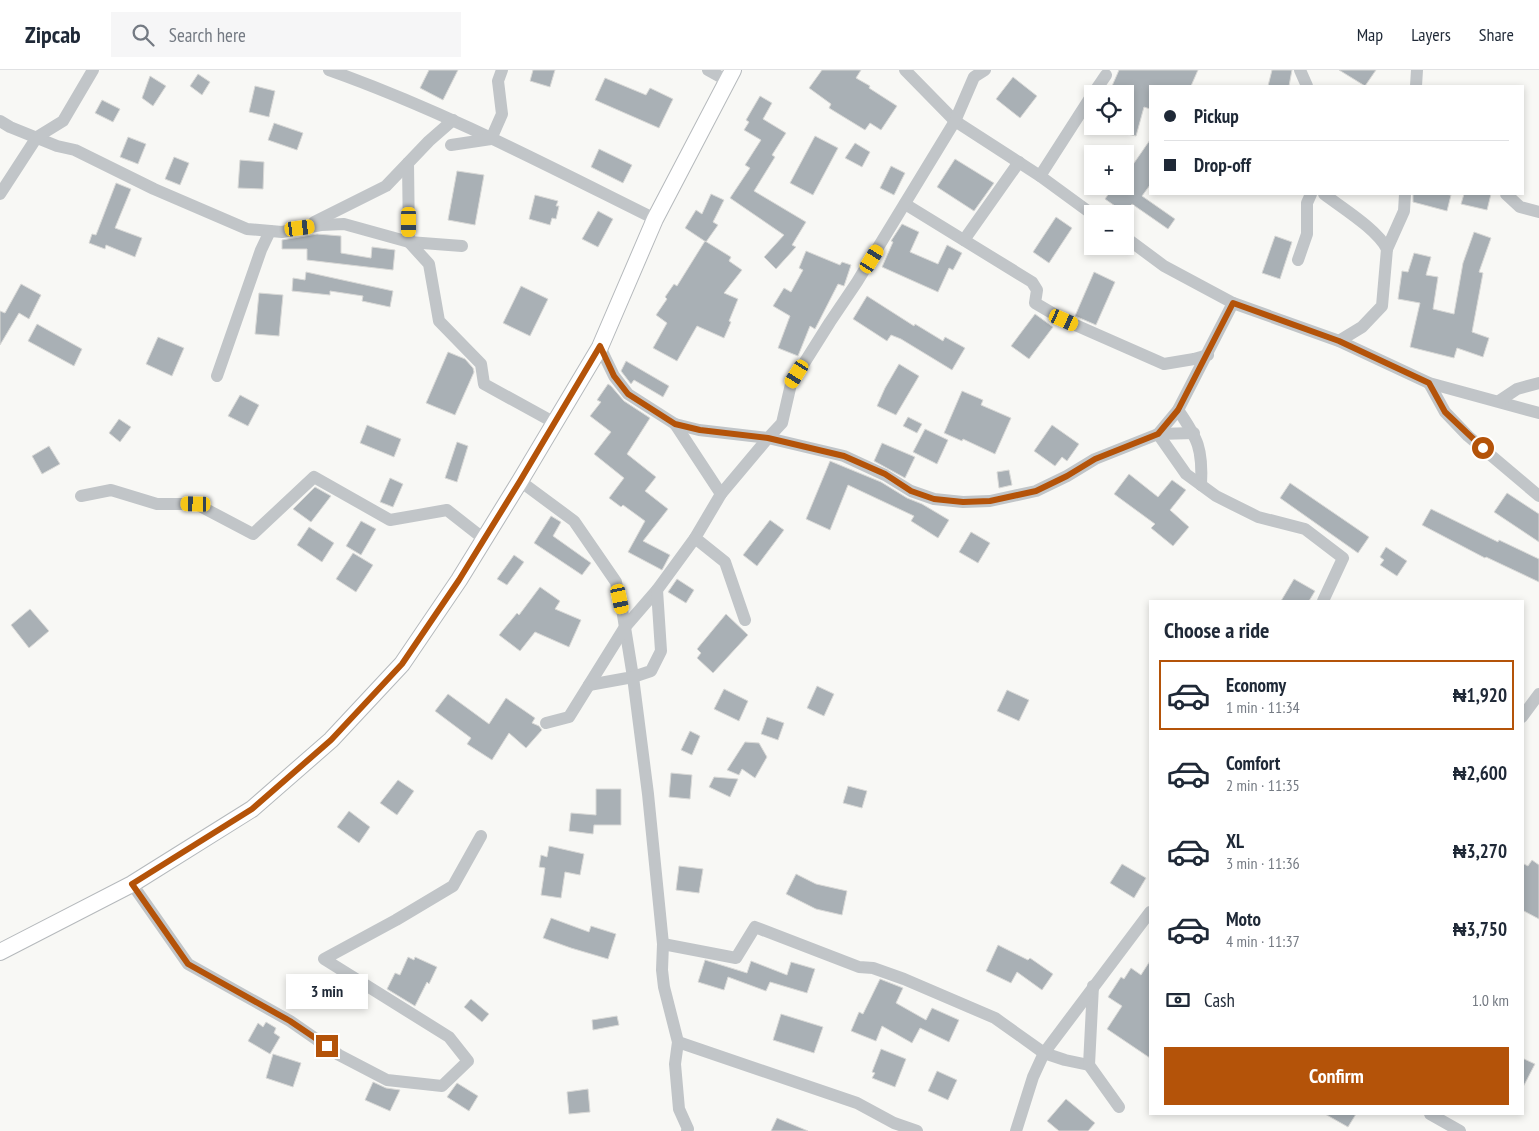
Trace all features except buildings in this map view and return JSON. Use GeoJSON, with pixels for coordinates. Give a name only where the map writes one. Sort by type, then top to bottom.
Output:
{"type":"FeatureCollection","features":[{"type":"Feature","properties":{"kind":"main road"},"geometry":{"type":"LineString","coordinates":[[0,952],[132,884],[252,809],[331,740],[402,664],[459,580],[600,346],[655,219],[731,75]]}},
{"type":"Feature","properties":{"kind":"street"},"geometry":{"type":"LineString","coordinates":[[0,194],[37,137],[63,121],[93,70]]}},
{"type":"Feature","properties":{"kind":"street"},"geometry":{"type":"LineString","coordinates":[[329,70],[374,86],[453,120],[655,219]]}},
{"type":"Feature","properties":{"kind":"street"},"geometry":{"type":"LineString","coordinates":[[491,139],[502,114],[498,81],[502,70]]}},
{"type":"Feature","properties":{"kind":"street"},"geometry":{"type":"LineString","coordinates":[[708,70],[731,75]]}},
{"type":"Feature","properties":{"kind":"street"},"geometry":{"type":"LineString","coordinates":[[905,70],[955,121],[1040,176],[1084,208]]}},
{"type":"Feature","properties":{"kind":"street"},"geometry":{"type":"LineString","coordinates":[[546,723],[569,717],[625,627],[657,590],[695,538],[721,494],[782,423],[791,384],[857,282],[955,121],[974,78],[985,70]]}},
{"type":"Feature","properties":{"kind":"street"},"geometry":{"type":"LineString","coordinates":[[1300,70],[1307,85]]}},
{"type":"Feature","properties":{"kind":"street"},"geometry":{"type":"LineString","coordinates":[[1416,85],[1417,70]]}},
{"type":"Feature","properties":{"kind":"street"},"geometry":{"type":"LineString","coordinates":[[1099,85],[1106,75]]}},
{"type":"Feature","properties":{"kind":"street"},"geometry":{"type":"LineString","coordinates":[[1040,176],[1084,108]]}},
{"type":"Feature","properties":{"kind":"street"},"geometry":{"type":"LineString","coordinates":[[300,228],[329,216],[386,186],[453,120]]}},
{"type":"Feature","properties":{"kind":"street"},"geometry":{"type":"LineString","coordinates":[[0,121],[57,146],[75,150],[146,186],[238,226],[270,232],[282,232],[321,225],[344,224],[409,242],[462,246]]}},
{"type":"Feature","properties":{"kind":"street"},"geometry":{"type":"LineString","coordinates":[[451,145],[491,139]]}},
{"type":"Feature","properties":{"kind":"street"},"geometry":{"type":"LineString","coordinates":[[964,240],[1018,162]]}},
{"type":"Feature","properties":{"kind":"street"},"geometry":{"type":"LineString","coordinates":[[408,163],[409,242],[429,264],[439,321],[481,364],[484,384],[555,423]]}},
{"type":"Feature","properties":{"kind":"street"},"geometry":{"type":"LineString","coordinates":[[1298,260],[1307,234],[1307,203],[1311,195]]}},
{"type":"Feature","properties":{"kind":"street"},"geometry":{"type":"LineString","coordinates":[[1325,195],[1370,230],[1383,242],[1387,249]]}},
{"type":"Feature","properties":{"kind":"street"},"geometry":{"type":"LineString","coordinates":[[1339,341],[1362,327],[1382,306],[1387,249],[1404,211],[1406,195]]}},
{"type":"Feature","properties":{"kind":"street"},"geometry":{"type":"LineString","coordinates":[[1507,195],[1520,207],[1539,212]]}},
{"type":"Feature","properties":{"kind":"street"},"geometry":{"type":"LineString","coordinates":[[905,204],[1032,282],[1037,290],[1035,303],[1064,320],[1164,364],[1194,360],[1208,355]]}},
{"type":"Feature","properties":{"kind":"street"},"geometry":{"type":"LineString","coordinates":[[217,376],[261,250],[270,232]]}},
{"type":"Feature","properties":{"kind":"street"},"geometry":{"type":"LineString","coordinates":[[1134,244],[1164,266],[1233,303],[1339,341],[1429,383],[1539,413]]}},
{"type":"Feature","properties":{"kind":"street"},"geometry":{"type":"LineString","coordinates":[[1158,434],[1178,410],[1208,355],[1233,303]]}},
{"type":"Feature","properties":{"kind":"street"},"geometry":{"type":"LineString","coordinates":[[600,346],[614,376],[628,394],[675,424],[700,430],[768,438],[844,456],[885,474],[911,491],[934,499],[963,502],[990,501],[1036,491],[1067,476],[1095,459],[1158,434],[1194,433]]}},
{"type":"Feature","properties":{"kind":"street"},"geometry":{"type":"LineString","coordinates":[[1429,383],[1445,412],[1468,436],[1539,496]]}},
{"type":"Feature","properties":{"kind":"street"},"geometry":{"type":"LineString","coordinates":[[1499,401],[1518,389],[1539,383]]}},
{"type":"Feature","properties":{"kind":"street"},"geometry":{"type":"LineString","coordinates":[[1178,410],[1194,433],[1201,453],[1201,485]]}},
{"type":"Feature","properties":{"kind":"street"},"geometry":{"type":"LineString","coordinates":[[675,424],[721,494]]}},
{"type":"Feature","properties":{"kind":"street"},"geometry":{"type":"LineString","coordinates":[[1158,434],[1186,474],[1216,496],[1258,517],[1305,529],[1344,558],[1323,600]]}},
{"type":"Feature","properties":{"kind":"street"},"geometry":{"type":"LineString","coordinates":[[81,496],[110,490],[157,504],[196,504],[252,534],[314,476],[390,520],[447,510],[484,539]]}},
{"type":"Feature","properties":{"kind":"street"},"geometry":{"type":"LineString","coordinates":[[520,481],[574,521],[616,582],[633,677],[648,794],[663,944],[662,970],[664,987],[678,1042],[675,1064],[679,1109],[688,1129],[687,1131]]}},
{"type":"Feature","properties":{"kind":"street"},"geometry":{"type":"LineString","coordinates":[[695,538],[725,562],[745,620]]}},
{"type":"Feature","properties":{"kind":"street"},"geometry":{"type":"LineString","coordinates":[[589,685],[633,677],[651,671],[660,651],[657,590]]}},
{"type":"Feature","properties":{"kind":"street"},"geometry":{"type":"LineString","coordinates":[[1524,714],[1539,694]]}},
{"type":"Feature","properties":{"kind":"street"},"geometry":{"type":"LineString","coordinates":[[132,884],[188,964],[290,1021],[339,1055],[387,1080],[442,1086],[468,1061],[449,1037],[324,958],[396,920],[454,886],[481,836]]}},
{"type":"Feature","properties":{"kind":"street"},"geometry":{"type":"LineString","coordinates":[[1016,1131],[1033,1077],[1044,1053],[1149,913]]}},
{"type":"Feature","properties":{"kind":"street"},"geometry":{"type":"LineString","coordinates":[[663,944],[736,958],[755,927],[859,967],[873,968],[904,979],[996,1018],[1044,1053],[1089,1065]]}},
{"type":"Feature","properties":{"kind":"street"},"geometry":{"type":"LineString","coordinates":[[1093,986],[1089,1065],[1119,1107]]}},
{"type":"Feature","properties":{"kind":"street"},"geometry":{"type":"LineString","coordinates":[[678,1042],[856,1103],[894,1123],[917,1131]]}},
{"type":"Feature","properties":{"kind":"street"},"geometry":{"type":"LineString","coordinates":[[1432,1115],[1460,1131]]}},
{"type":"Feature","properties":{"kind":"route"},"geometry":{"type":"LineString","coordinates":[[327,1046],[290,1021],[188,964],[132,884],[252,809],[331,740],[402,664],[459,580],[600,346],[614,376],[628,394],[675,424],[700,430],[768,438],[844,456],[885,474],[911,491],[934,499],[963,502],[990,501],[1036,491],[1067,476],[1095,459],[1158,434],[1178,410],[1208,355],[1233,303],[1339,341],[1429,383],[1445,412],[1468,436],[1483,448]]}}]}
